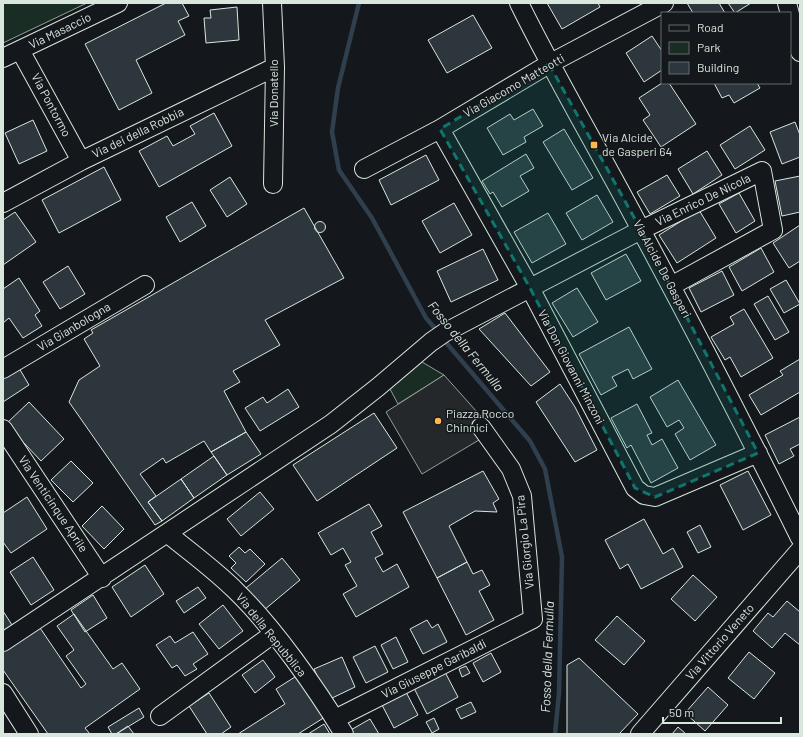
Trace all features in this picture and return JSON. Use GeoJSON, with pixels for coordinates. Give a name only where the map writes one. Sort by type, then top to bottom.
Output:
{"type":"FeatureCollection","features":[{"type":"Feature","properties":{"kind":"street","name":"Via Masaccio"},"geometry":{"type":"LineString","coordinates":[[3,58],[118,3]]}},
{"type":"Feature","properties":{"kind":"street","name":"Via Donatello"},"geometry":{"type":"LineString","coordinates":[[272,3],[275,67],[273,184]]}},
{"type":"Feature","properties":{"kind":"street","name":"Via Alcide De Gasperi"},"geometry":{"type":"LineString","coordinates":[[519,3],[549,64],[671,286],[758,453],[800,538]]}},
{"type":"Feature","properties":{"kind":"street","name":"Via Giacomo Matteotti"},"geometry":{"type":"LineString","coordinates":[[364,169],[440,129],[549,64],[664,3]]}},
{"type":"Feature","properties":{"kind":"street"},"geometry":{"type":"LineString","coordinates":[[791,18],[800,52]]}},
{"type":"Feature","properties":{"kind":"street","name":"Via Pontormo"},"geometry":{"type":"LineString","coordinates":[[20,50],[81,161]]}},
{"type":"Feature","properties":{"kind":"street","name":"Via dei della Robbia"},"geometry":{"type":"LineString","coordinates":[[3,203],[81,161],[275,67]]}},
{"type":"Feature","properties":{"kind":"street","name":"Via Don Giovanni Minzoni"},"geometry":{"type":"LineString","coordinates":[[440,129],[530,288],[635,488],[644,495],[654,497],[758,453]]}},
{"type":"Feature","properties":{"kind":"street","name":"Via Enrico De Nicola"},"geometry":{"type":"LineString","coordinates":[[166,533],[331,424],[431,342],[466,321],[641,230],[762,171],[773,230],[671,286]]}},
{"type":"Feature","properties":{"kind":"street","name":"Via Gianbologna"},"geometry":{"type":"LineString","coordinates":[[3,370],[145,285]]}},
{"type":"Feature","properties":{"kind":"street","name":"Via Giorgio La Pira"},"geometry":{"type":"LineString","coordinates":[[481,427],[511,469],[522,496],[533,619]]}},
{"type":"Feature","properties":{"kind":"street","name":"Via Venticinque Aprile"},"geometry":{"type":"LineString","coordinates":[[3,429],[102,578]]}},
{"type":"Feature","properties":{"kind":"street"},"geometry":{"type":"LineString","coordinates":[[3,642],[102,578],[166,533]]}},
{"type":"Feature","properties":{"kind":"street","name":"Via della Repubblica"},"geometry":{"type":"LineString","coordinates":[[166,533],[236,591],[273,634],[340,727]]}},
{"type":"Feature","properties":{"kind":"street","name":"Via Vittorio Veneto"},"geometry":{"type":"LineString","coordinates":[[640,734],[800,550]]}},
{"type":"Feature","properties":{"kind":"street","name":"Via Giuseppe Garibaldi"},"geometry":{"type":"LineString","coordinates":[[340,727],[533,619]]}},
{"type":"Feature","properties":{"kind":"street"},"geometry":{"type":"LineString","coordinates":[[160,716],[273,634]]}},
{"type":"Feature","properties":{"kind":"street"},"geometry":{"type":"LineString","coordinates":[[3,693],[28,734]]}},
{"type":"Feature","properties":{"kind":"highlighted area"},"geometry":{"type":"Polygon","coordinates":[[[549,64],[641,230],[758,453],[655,497],[635,488],[530,288],[440,129],[549,64]]]}},
{"type":"Feature","properties":{"kind":"green space"},"geometry":{"type":"Polygon","coordinates":[[[3,3],[87,3],[3,43],[3,3]]]}},
{"type":"Feature","properties":{"kind":"green space"},"geometry":{"type":"Polygon","coordinates":[[[422,362],[444,375],[398,404],[390,389],[422,362]]]}},
{"type":"Feature","properties":{"kind":"shaded area","name":"Piazza Rocco Chinnici"},"geometry":{"type":"Polygon","coordinates":[[[444,375],[494,431],[422,474],[386,412],[444,375]]]}},
{"type":"Feature","properties":{"kind":"building"},"geometry":{"type":"Polygon","coordinates":[[[166,3],[182,3],[189,16],[178,21],[185,35],[136,60],[152,93],[119,110],[85,44],[166,3]]]}},
{"type":"Feature","properties":{"kind":"building"},"geometry":{"type":"Polygon","coordinates":[[[547,3],[598,3],[600,7],[562,29],[547,3]]]}},
{"type":"Feature","properties":{"kind":"building"},"geometry":{"type":"Polygon","coordinates":[[[687,3],[719,3],[724,12],[692,12],[687,3]]]}},
{"type":"Feature","properties":{"kind":"building"},"geometry":{"type":"Polygon","coordinates":[[[728,3],[751,3],[737,12],[734,12],[728,3]]]}},
{"type":"Feature","properties":{"kind":"building"},"geometry":{"type":"Polygon","coordinates":[[[237,7],[239,40],[206,43],[204,18],[211,18],[210,10],[237,7]]]}},
{"type":"Feature","properties":{"kind":"building"},"geometry":{"type":"Polygon","coordinates":[[[473,15],[492,48],[447,73],[428,40],[473,15]]]}},
{"type":"Feature","properties":{"kind":"building"},"geometry":{"type":"Polygon","coordinates":[[[652,36],[661,50],[661,71],[644,82],[626,53],[652,36]]]}},
{"type":"Feature","properties":{"kind":"building"},"geometry":{"type":"Polygon","coordinates":[[[661,84],[670,84],[696,124],[661,147],[643,120],[650,115],[639,98],[661,84]]]}},
{"type":"Feature","properties":{"kind":"building"},"geometry":{"type":"Polygon","coordinates":[[[715,84],[758,84],[760,88],[734,103],[729,95],[722,98],[715,84]]]}},
{"type":"Feature","properties":{"kind":"building"},"geometry":{"type":"Polygon","coordinates":[[[533,109],[543,126],[524,137],[526,142],[503,155],[487,128],[510,114],[514,120],[533,109]]]}},
{"type":"Feature","properties":{"kind":"building"},"geometry":{"type":"Polygon","coordinates":[[[214,113],[232,146],[159,187],[139,151],[167,136],[173,146],[195,134],[190,126],[214,113]]]}},
{"type":"Feature","properties":{"kind":"building"},"geometry":{"type":"Polygon","coordinates":[[[33,120],[47,151],[19,164],[5,133],[33,120]]]}},
{"type":"Feature","properties":{"kind":"building"},"geometry":{"type":"Polygon","coordinates":[[[795,122],[800,135],[800,157],[782,164],[770,132],[795,122]]]}},
{"type":"Feature","properties":{"kind":"building"},"geometry":{"type":"Polygon","coordinates":[[[750,126],[765,150],[735,169],[720,145],[750,126]]]}},
{"type":"Feature","properties":{"kind":"building"},"geometry":{"type":"Polygon","coordinates":[[[564,129],[593,178],[572,190],[543,142],[564,129]]]}},
{"type":"Feature","properties":{"kind":"building"},"geometry":{"type":"Polygon","coordinates":[[[707,151],[722,175],[693,194],[678,169],[707,151]]]}},
{"type":"Feature","properties":{"kind":"building"},"geometry":{"type":"Polygon","coordinates":[[[526,154],[534,168],[520,176],[529,191],[502,207],[493,192],[490,194],[482,181],[526,154]]]}},
{"type":"Feature","properties":{"kind":"building"},"geometry":{"type":"Polygon","coordinates":[[[426,155],[439,180],[391,205],[379,180],[426,155]]]}},
{"type":"Feature","properties":{"kind":"building"},"geometry":{"type":"Polygon","coordinates":[[[104,167],[121,200],[59,233],[42,200],[104,167]]]}},
{"type":"Feature","properties":{"kind":"building"},"geometry":{"type":"Polygon","coordinates":[[[667,175],[680,196],[650,214],[637,192],[667,175]]]}},
{"type":"Feature","properties":{"kind":"building"},"geometry":{"type":"Polygon","coordinates":[[[800,176],[800,212],[782,216],[775,181],[800,176]]]}},
{"type":"Feature","properties":{"kind":"building"},"geometry":{"type":"Polygon","coordinates":[[[230,177],[247,204],[227,217],[210,190],[230,177]]]}},
{"type":"Feature","properties":{"kind":"building"},"geometry":{"type":"Polygon","coordinates":[[[739,193],[755,221],[736,233],[719,204],[739,193]]]}},
{"type":"Feature","properties":{"kind":"building"},"geometry":{"type":"Polygon","coordinates":[[[597,195],[613,222],[582,240],[566,213],[597,195]]]}},
{"type":"Feature","properties":{"kind":"building"},"geometry":{"type":"Polygon","coordinates":[[[192,202],[206,226],[180,242],[166,217],[192,202]]]}},
{"type":"Feature","properties":{"kind":"building"},"geometry":{"type":"Polygon","coordinates":[[[454,203],[472,235],[440,253],[422,221],[454,203]]]}},
{"type":"Feature","properties":{"kind":"building"},"geometry":{"type":"Polygon","coordinates":[[[304,208],[344,278],[265,320],[280,345],[233,371],[240,382],[224,391],[246,432],[211,452],[204,441],[166,463],[163,458],[140,474],[156,496],[148,502],[162,521],[155,525],[69,402],[79,380],[100,366],[84,339],[93,333],[91,330],[304,208]]]}},
{"type":"Feature","properties":{"kind":"building"},"geometry":{"type":"Polygon","coordinates":[[[699,210],[716,238],[677,263],[659,235],[699,210]]]}},
{"type":"Feature","properties":{"kind":"building"},"geometry":{"type":"Polygon","coordinates":[[[15,212],[36,242],[3,265],[3,220],[15,212]]]}},
{"type":"Feature","properties":{"kind":"building"},"geometry":{"type":"Polygon","coordinates":[[[548,213],[566,244],[532,263],[514,232],[548,213]]]}},
{"type":"Feature","properties":{"kind":"building"},"geometry":{"type":"Polygon","coordinates":[[[318,222],[322,222],[324,223],[324,231],[318,232],[315,229],[315,225],[318,222]]]}},
{"type":"Feature","properties":{"kind":"building"},"geometry":{"type":"Polygon","coordinates":[[[800,225],[800,261],[789,268],[773,243],[800,225]]]}},
{"type":"Feature","properties":{"kind":"building"},"geometry":{"type":"Polygon","coordinates":[[[761,248],[774,272],[742,291],[729,267],[761,248]]]}},
{"type":"Feature","properties":{"kind":"building"},"geometry":{"type":"Polygon","coordinates":[[[483,249],[498,280],[451,302],[437,271],[483,249]]]}},
{"type":"Feature","properties":{"kind":"building"},"geometry":{"type":"Polygon","coordinates":[[[626,254],[641,281],[606,300],[591,273],[626,254]]]}},
{"type":"Feature","properties":{"kind":"building"},"geometry":{"type":"Polygon","coordinates":[[[68,266],[85,294],[60,309],[43,282],[68,266]]]}},
{"type":"Feature","properties":{"kind":"building"},"geometry":{"type":"Polygon","coordinates":[[[722,271],[734,295],[701,312],[689,288],[722,271]]]}},
{"type":"Feature","properties":{"kind":"building"},"geometry":{"type":"Polygon","coordinates":[[[19,278],[40,311],[35,315],[42,326],[23,338],[9,318],[3,323],[3,289],[19,278]]]}},
{"type":"Feature","properties":{"kind":"building"},"geometry":{"type":"Polygon","coordinates":[[[786,280],[800,304],[784,313],[770,289],[786,280]]]}},
{"type":"Feature","properties":{"kind":"building"},"geometry":{"type":"Polygon","coordinates":[[[577,288],[598,322],[573,337],[552,303],[577,288]]]}},
{"type":"Feature","properties":{"kind":"building"},"geometry":{"type":"Polygon","coordinates":[[[768,296],[789,332],[775,340],[754,304],[768,296]]]}},
{"type":"Feature","properties":{"kind":"building"},"geometry":{"type":"Polygon","coordinates":[[[744,309],[773,358],[741,377],[730,357],[725,360],[711,337],[734,324],[730,317],[744,309]]]}},
{"type":"Feature","properties":{"kind":"building"},"geometry":{"type":"Polygon","coordinates":[[[505,313],[550,372],[531,386],[479,329],[505,313]]]}},
{"type":"Feature","properties":{"kind":"building"},"geometry":{"type":"Polygon","coordinates":[[[629,327],[652,369],[633,379],[628,369],[612,377],[617,386],[601,395],[579,354],[629,327]]]}},
{"type":"Feature","properties":{"kind":"building"},"geometry":{"type":"Polygon","coordinates":[[[800,359],[800,392],[761,415],[749,395],[783,375],[780,371],[800,359]]]}},
{"type":"Feature","properties":{"kind":"building"},"geometry":{"type":"Polygon","coordinates":[[[19,368],[29,385],[3,402],[3,378],[19,368]]]}},
{"type":"Feature","properties":{"kind":"building"},"geometry":{"type":"Polygon","coordinates":[[[678,380],[716,445],[690,460],[675,434],[684,428],[679,420],[667,427],[650,397],[678,380]]]}},
{"type":"Feature","properties":{"kind":"building"},"geometry":{"type":"Polygon","coordinates":[[[560,384],[575,407],[597,450],[575,462],[536,402],[560,384]]]}},
{"type":"Feature","properties":{"kind":"building"},"geometry":{"type":"Polygon","coordinates":[[[288,389],[299,407],[260,431],[245,408],[263,397],[267,403],[288,389]]]}},
{"type":"Feature","properties":{"kind":"building"},"geometry":{"type":"Polygon","coordinates":[[[29,402],[64,439],[41,461],[6,424],[29,402]]]}},
{"type":"Feature","properties":{"kind":"building"},"geometry":{"type":"Polygon","coordinates":[[[637,404],[652,433],[647,435],[652,445],[662,439],[678,468],[651,483],[631,445],[627,448],[611,418],[637,404]]]}},
{"type":"Feature","properties":{"kind":"building"},"geometry":{"type":"Polygon","coordinates":[[[374,413],[397,448],[317,501],[293,465],[374,413]]]}},
{"type":"Feature","properties":{"kind":"building"},"geometry":{"type":"Polygon","coordinates":[[[800,417],[800,444],[790,449],[794,456],[779,464],[765,435],[800,417]]]}},
{"type":"Feature","properties":{"kind":"building"},"geometry":{"type":"Polygon","coordinates":[[[246,432],[261,454],[227,475],[211,452],[246,432]]]}},
{"type":"Feature","properties":{"kind":"building"},"geometry":{"type":"Polygon","coordinates":[[[214,456],[227,475],[194,498],[181,479],[214,456]]]}},
{"type":"Feature","properties":{"kind":"building"},"geometry":{"type":"Polygon","coordinates":[[[71,461],[93,483],[73,502],[51,480],[71,461]]]}},
{"type":"Feature","properties":{"kind":"building"},"geometry":{"type":"Polygon","coordinates":[[[483,471],[499,499],[493,503],[497,512],[475,511],[449,526],[467,562],[437,578],[403,512],[483,471]]]}},
{"type":"Feature","properties":{"kind":"building"},"geometry":{"type":"Polygon","coordinates":[[[748,471],[771,515],[743,530],[720,485],[748,471]]]}},
{"type":"Feature","properties":{"kind":"building"},"geometry":{"type":"Polygon","coordinates":[[[181,479],[194,498],[162,521],[148,502],[181,479]]]}},
{"type":"Feature","properties":{"kind":"building"},"geometry":{"type":"Polygon","coordinates":[[[260,492],[274,509],[241,536],[227,519],[260,492]]]}},
{"type":"Feature","properties":{"kind":"building"},"geometry":{"type":"Polygon","coordinates":[[[27,497],[47,529],[11,553],[3,542],[3,513],[27,497]]]}},
{"type":"Feature","properties":{"kind":"building"},"geometry":{"type":"Polygon","coordinates":[[[369,504],[382,526],[371,532],[383,554],[375,558],[383,572],[397,564],[409,587],[356,617],[343,594],[357,586],[345,565],[351,562],[343,548],[331,555],[318,533],[369,504]]]}},
{"type":"Feature","properties":{"kind":"building"},"geometry":{"type":"Polygon","coordinates":[[[102,506],[124,529],[104,549],[82,526],[102,506]]]}},
{"type":"Feature","properties":{"kind":"building"},"geometry":{"type":"Polygon","coordinates":[[[644,519],[663,554],[673,548],[683,567],[641,589],[628,564],[620,569],[605,540],[644,519]]]}},
{"type":"Feature","properties":{"kind":"building"},"geometry":{"type":"Polygon","coordinates":[[[700,525],[711,547],[698,553],[687,532],[700,525]]]}},
{"type":"Feature","properties":{"kind":"building"},"geometry":{"type":"Polygon","coordinates":[[[239,547],[245,553],[250,549],[265,564],[246,582],[231,568],[236,563],[229,556],[239,547]]]}},
{"type":"Feature","properties":{"kind":"building"},"geometry":{"type":"Polygon","coordinates":[[[33,557],[54,590],[31,605],[10,572],[33,557]]]}},
{"type":"Feature","properties":{"kind":"building"},"geometry":{"type":"Polygon","coordinates":[[[282,558],[300,580],[264,610],[246,588],[282,558]]]}},
{"type":"Feature","properties":{"kind":"building"},"geometry":{"type":"Polygon","coordinates":[[[467,562],[473,574],[482,570],[490,585],[479,591],[494,620],[466,635],[437,578],[467,562]]]}},
{"type":"Feature","properties":{"kind":"building"},"geometry":{"type":"Polygon","coordinates":[[[145,565],[164,594],[131,617],[112,587],[145,565]]]}},
{"type":"Feature","properties":{"kind":"building"},"geometry":{"type":"Polygon","coordinates":[[[693,575],[717,597],[695,621],[671,599],[693,575]]]}},
{"type":"Feature","properties":{"kind":"building"},"geometry":{"type":"Polygon","coordinates":[[[198,587],[206,598],[184,613],[176,601],[198,587]]]}},
{"type":"Feature","properties":{"kind":"building"},"geometry":{"type":"Polygon","coordinates":[[[93,595],[107,618],[85,632],[71,610],[93,595]]]}},
{"type":"Feature","properties":{"kind":"building"},"geometry":{"type":"Polygon","coordinates":[[[787,601],[800,612],[800,645],[785,633],[772,648],[753,631],[768,613],[773,617],[787,601]]]}},
{"type":"Feature","properties":{"kind":"building"},"geometry":{"type":"Polygon","coordinates":[[[223,605],[243,631],[219,649],[199,624],[223,605]]]}},
{"type":"Feature","properties":{"kind":"building"},"geometry":{"type":"Polygon","coordinates":[[[3,611],[12,625],[3,631],[3,611]]]}},
{"type":"Feature","properties":{"kind":"building"},"geometry":{"type":"Polygon","coordinates":[[[74,614],[113,669],[122,663],[140,689],[85,728],[90,734],[48,734],[3,670],[3,650],[38,625],[81,688],[86,684],[66,656],[74,650],[57,626],[74,614]]]}},
{"type":"Feature","properties":{"kind":"building"},"geometry":{"type":"Polygon","coordinates":[[[617,616],[645,641],[624,665],[595,640],[617,616]]]}},
{"type":"Feature","properties":{"kind":"building"},"geometry":{"type":"Polygon","coordinates":[[[427,620],[432,628],[438,624],[447,642],[423,654],[410,629],[427,620]]]}},
{"type":"Feature","properties":{"kind":"building"},"geometry":{"type":"Polygon","coordinates":[[[193,632],[208,654],[193,664],[197,669],[185,676],[177,665],[172,668],[156,645],[170,636],[175,643],[193,632]]]}},
{"type":"Feature","properties":{"kind":"building"},"geometry":{"type":"Polygon","coordinates":[[[396,637],[408,662],[393,669],[381,645],[396,637]]]}},
{"type":"Feature","properties":{"kind":"building"},"geometry":{"type":"Polygon","coordinates":[[[375,646],[388,672],[366,683],[353,657],[375,646]]]}},
{"type":"Feature","properties":{"kind":"building"},"geometry":{"type":"Polygon","coordinates":[[[749,652],[775,673],[754,699],[728,678],[749,652]]]}},
{"type":"Feature","properties":{"kind":"building"},"geometry":{"type":"Polygon","coordinates":[[[491,653],[501,672],[483,682],[473,663],[491,653]]]}},
{"type":"Feature","properties":{"kind":"building"},"geometry":{"type":"Polygon","coordinates":[[[342,657],[355,687],[328,700],[314,669],[342,657]]]}},
{"type":"Feature","properties":{"kind":"building"},"geometry":{"type":"Polygon","coordinates":[[[579,658],[638,714],[619,734],[567,734],[567,665],[579,658]]]}},
{"type":"Feature","properties":{"kind":"building"},"geometry":{"type":"Polygon","coordinates":[[[263,660],[275,677],[255,693],[242,675],[263,660]]]}},
{"type":"Feature","properties":{"kind":"building"},"geometry":{"type":"Polygon","coordinates":[[[466,666],[470,673],[462,677],[459,669],[466,666]]]}},
{"type":"Feature","properties":{"kind":"building"},"geometry":{"type":"Polygon","coordinates":[[[445,672],[458,697],[427,714],[414,688],[445,672]]]}},
{"type":"Feature","properties":{"kind":"building"},"geometry":{"type":"Polygon","coordinates":[[[298,675],[325,717],[298,734],[238,734],[285,704],[276,689],[298,675]]]}},
{"type":"Feature","properties":{"kind":"building"},"geometry":{"type":"Polygon","coordinates":[[[708,687],[728,705],[705,731],[685,713],[708,687]]]}},
{"type":"Feature","properties":{"kind":"building"},"geometry":{"type":"Polygon","coordinates":[[[406,692],[418,715],[394,728],[382,705],[406,692]]]}},
{"type":"Feature","properties":{"kind":"building"},"geometry":{"type":"Polygon","coordinates":[[[209,693],[231,727],[221,734],[207,734],[189,706],[209,693]]]}},
{"type":"Feature","properties":{"kind":"building"},"geometry":{"type":"Polygon","coordinates":[[[471,702],[476,712],[461,719],[456,709],[471,702]]]}},
{"type":"Feature","properties":{"kind":"building"},"geometry":{"type":"Polygon","coordinates":[[[139,708],[144,717],[116,734],[112,734],[108,727],[139,708]]]}},
{"type":"Feature","properties":{"kind":"building"},"geometry":{"type":"Polygon","coordinates":[[[434,718],[439,729],[432,733],[426,722],[434,718]]]}},
{"type":"Feature","properties":{"kind":"building"},"geometry":{"type":"Polygon","coordinates":[[[370,719],[379,734],[351,734],[349,731],[370,719]]]}},
{"type":"Feature","properties":{"kind":"building"},"geometry":{"type":"Polygon","coordinates":[[[324,724],[330,734],[308,734],[324,724]]]}},
{"type":"Feature","properties":{"kind":"building"},"geometry":{"type":"Polygon","coordinates":[[[128,726],[134,734],[116,734],[128,726]]]}},
{"type":"Feature","properties":{"kind":"building"},"geometry":{"type":"Polygon","coordinates":[[[678,727],[686,734],[672,734],[678,727]]]}},
{"type":"Feature","properties":{"kind":"waterway","name":"Fosso della Fermulla"},"geometry":{"type":"LineString","coordinates":[[359,3],[338,88],[332,132],[339,170],[372,218],[426,318],[439,333]]}},
{"type":"Feature","properties":{"kind":"waterway","name":"Fosso della Fermulla"},"geometry":{"type":"LineString","coordinates":[[443,339],[530,441],[545,469],[562,557],[559,693],[555,734]]}},
{"type":"Feature","properties":{"kind":"place","name":"Via Alcide de Gasperi 64"},"geometry":{"type":"Point","coordinates":[594,145]}},
{"type":"Feature","properties":{"kind":"place","name":"Piazza Rocco Chinnici"},"geometry":{"type":"Point","coordinates":[438,421]}}]}
